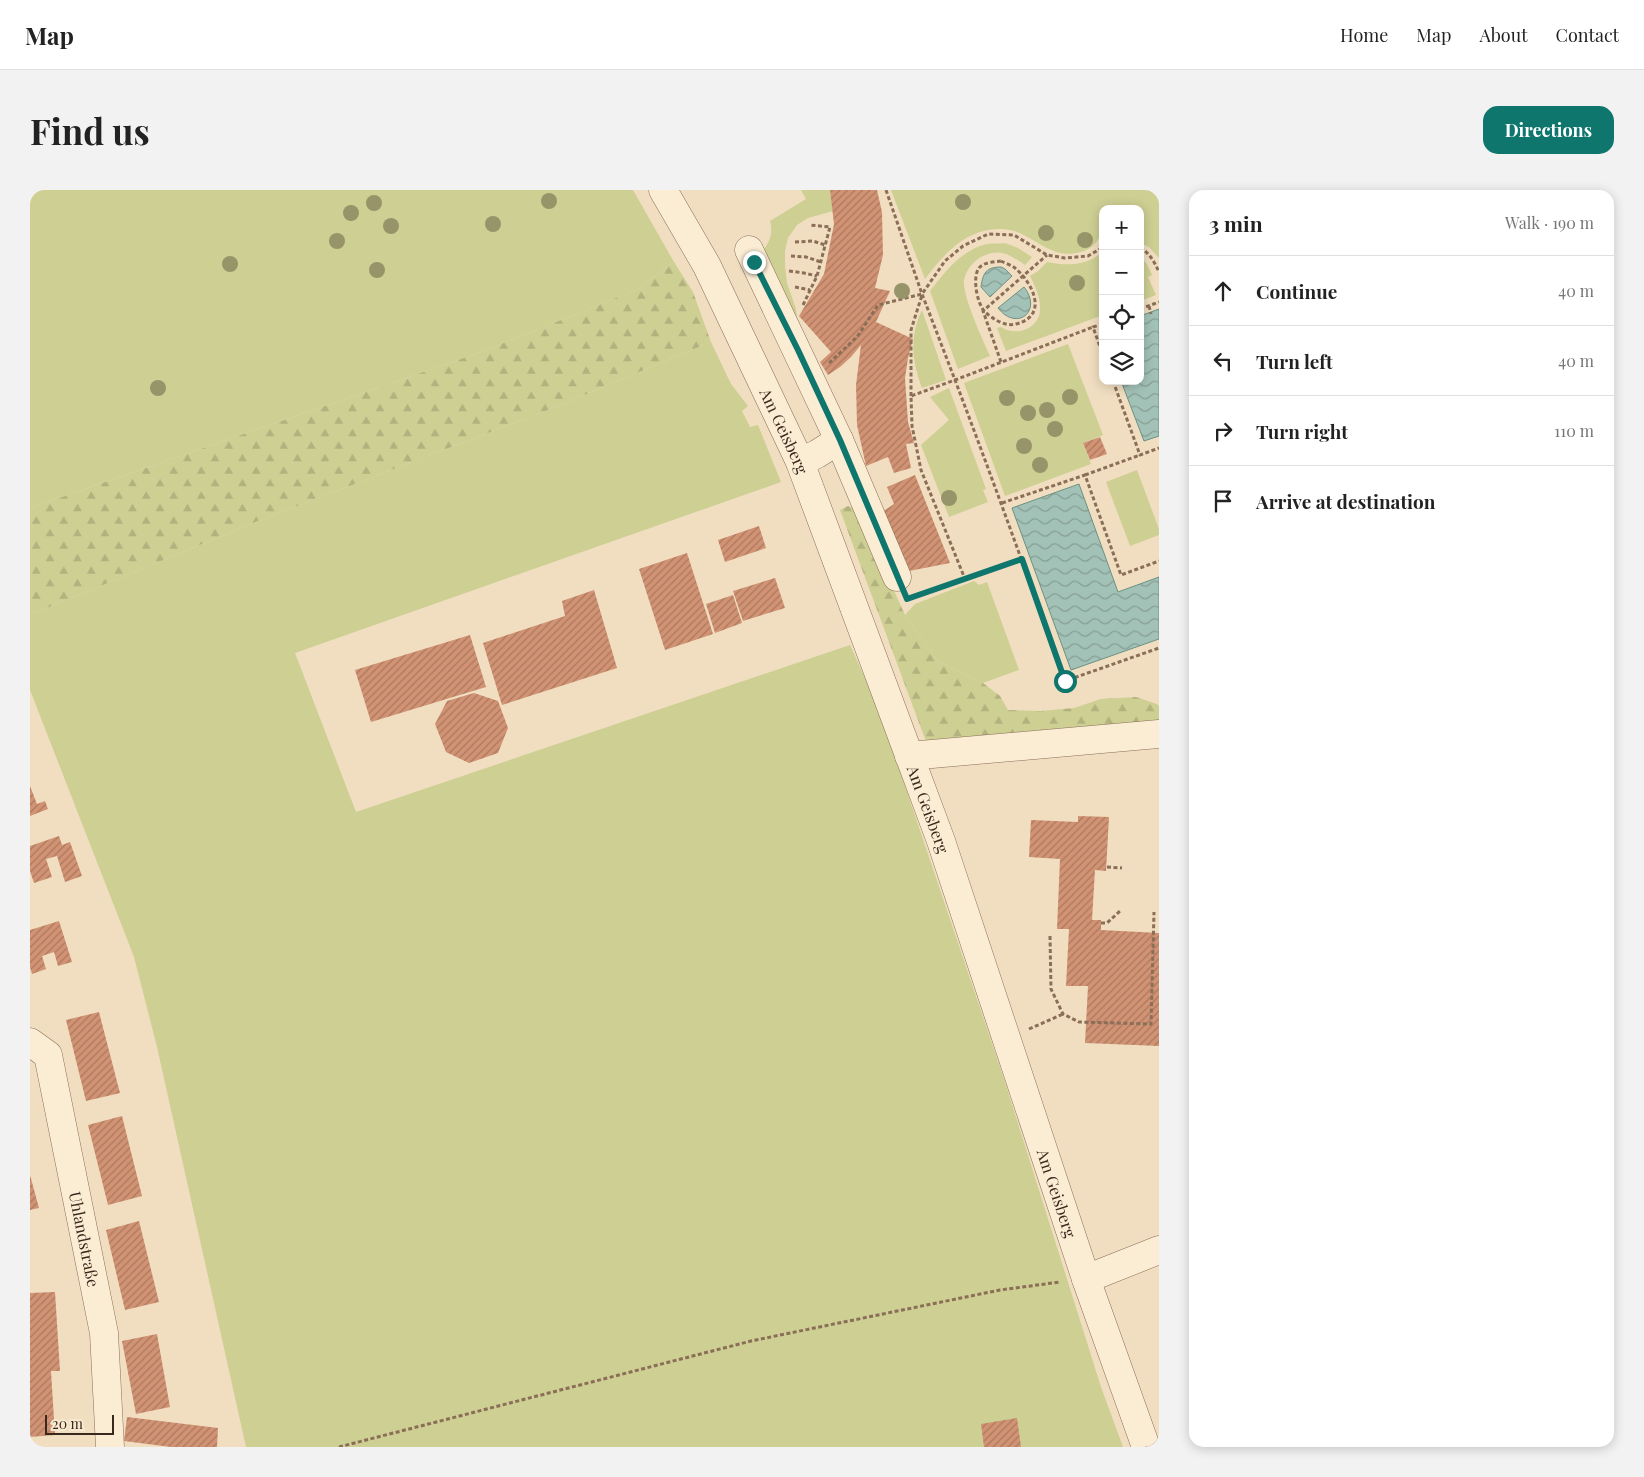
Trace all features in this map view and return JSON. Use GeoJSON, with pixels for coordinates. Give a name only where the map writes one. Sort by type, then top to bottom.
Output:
{"type":"FeatureCollection","features":[{"type":"Feature","properties":{"kind":"street","name":"Am Geisberg"},"geometry":{"type":"LineString","coordinates":[[663,190],[707,266],[800,462],[941,841],[1086,1279],[1146,1447]]}},
{"type":"Feature","properties":{"kind":"street"},"geometry":{"type":"LineString","coordinates":[[749,250],[840,440],[897,576]]}},
{"type":"Feature","properties":{"kind":"street"},"geometry":{"type":"LineString","coordinates":[[800,462],[840,440]]}},
{"type":"Feature","properties":{"kind":"street"},"geometry":{"type":"LineString","coordinates":[[909,756],[1159,734]]}},
{"type":"Feature","properties":{"kind":"street","name":"Uhlandstraße"},"geometry":{"type":"LineString","coordinates":[[30,1042],[48,1055],[104,1333],[110,1447]]}},
{"type":"Feature","properties":{"kind":"street"},"geometry":{"type":"LineString","coordinates":[[1086,1279],[1159,1250]]}},
{"type":"Feature","properties":{"kind":"path"},"geometry":{"type":"LineString","coordinates":[[886,190],[922,294],[1002,503],[1065,681],[1159,648]]}},
{"type":"Feature","properties":{"kind":"path"},"geometry":{"type":"LineString","coordinates":[[801,309],[817,276],[830,227],[809,225]]}},
{"type":"Feature","properties":{"kind":"path"},"geometry":{"type":"LineString","coordinates":[[964,579],[921,470],[912,426],[911,330],[922,294],[945,260],[963,246],[988,234],[1014,235],[1047,255],[1065,258],[1088,256],[1099,250]]}},
{"type":"Feature","properties":{"kind":"path"},"geometry":{"type":"LineString","coordinates":[[795,242],[813,242],[826,245]]}},
{"type":"Feature","properties":{"kind":"path"},"geometry":{"type":"LineString","coordinates":[[1144,250],[1148,252],[1159,272]]}},
{"type":"Feature","properties":{"kind":"path"},"geometry":{"type":"LineString","coordinates":[[984,311],[1000,298],[1008,287],[1047,255]]}},
{"type":"Feature","properties":{"kind":"path"},"geometry":{"type":"LineString","coordinates":[[791,256],[806,257],[820,262]]}},
{"type":"Feature","properties":{"kind":"path"},"geometry":{"type":"LineString","coordinates":[[984,311],[1001,323],[1010,326],[1024,322],[1033,314],[1036,305],[1033,292],[1013,266],[1001,261],[988,262],[979,268],[974,282],[1001,362]]}},
{"type":"Feature","properties":{"kind":"path"},"geometry":{"type":"LineString","coordinates":[[789,272],[817,276]]}},
{"type":"Feature","properties":{"kind":"path"},"geometry":{"type":"LineString","coordinates":[[795,287],[810,290]]}},
{"type":"Feature","properties":{"kind":"path"},"geometry":{"type":"LineString","coordinates":[[812,379],[857,337],[878,304],[922,294]]}},
{"type":"Feature","properties":{"kind":"path"},"geometry":{"type":"LineString","coordinates":[[1144,308],[1159,302]]}},
{"type":"Feature","properties":{"kind":"path"},"geometry":{"type":"LineString","coordinates":[[1149,306],[1151,314]]}},
{"type":"Feature","properties":{"kind":"path"},"geometry":{"type":"LineString","coordinates":[[911,396],[1099,325]]}},
{"type":"Feature","properties":{"kind":"path"},"geometry":{"type":"LineString","coordinates":[[1093,327],[1099,344]]}},
{"type":"Feature","properties":{"kind":"path"},"geometry":{"type":"LineString","coordinates":[[1114,385],[1140,455]]}},
{"type":"Feature","properties":{"kind":"path"},"geometry":{"type":"LineString","coordinates":[[1002,503],[1159,448]]}},
{"type":"Feature","properties":{"kind":"path"},"geometry":{"type":"LineString","coordinates":[[1084,475],[1121,575],[1159,561]]}},
{"type":"Feature","properties":{"kind":"path"},"geometry":{"type":"LineString","coordinates":[[897,576],[907,599],[1022,559]]}},
{"type":"Feature","properties":{"kind":"path"},"geometry":{"type":"LineString","coordinates":[[1107,867],[1122,868]]}},
{"type":"Feature","properties":{"kind":"path"},"geometry":{"type":"LineString","coordinates":[[1101,923],[1107,922],[1120,911]]}},
{"type":"Feature","properties":{"kind":"path"},"geometry":{"type":"LineString","coordinates":[[1050,936],[1051,989],[1063,1014],[1078,1022],[1151,1024],[1154,912]]}},
{"type":"Feature","properties":{"kind":"path"},"geometry":{"type":"LineString","coordinates":[[1006,1038],[1063,1014]]}},
{"type":"Feature","properties":{"kind":"path"},"geometry":{"type":"LineString","coordinates":[[340,1447],[751,1341],[1000,1290],[1086,1279]]}},
{"type":"Feature","properties":{"kind":"green space"},"geometry":{"type":"Polygon","coordinates":[[[30,190],[633,190],[674,262],[638,289],[481,352],[30,508],[30,190]]]}},
{"type":"Feature","properties":{"kind":"green space"},"geometry":{"type":"Polygon","coordinates":[[[801,190],[830,190],[833,211],[808,218],[797,225],[788,238],[785,251],[787,283],[796,309],[797,318],[811,349],[759,256],[769,240],[771,231],[770,221],[806,199],[801,190]]]}},
{"type":"Feature","properties":{"kind":"green space"},"geometry":{"type":"Polygon","coordinates":[[[891,190],[1159,190],[1159,258],[1149,247],[1144,245],[1144,205],[1099,205],[1099,237],[1095,244],[1084,251],[1071,254],[1060,253],[1020,233],[1010,230],[986,230],[956,245],[925,279],[891,190]]]}},
{"type":"Feature","properties":{"kind":"green space"},"geometry":{"type":"Polygon","coordinates":[[[1005,243],[1018,248],[1032,257],[1025,265],[1005,254],[989,254],[977,260],[969,269],[964,280],[966,296],[990,356],[958,369],[930,291],[962,256],[988,244],[1005,243]]]}},
{"type":"Feature","properties":{"kind":"green space"},"geometry":{"type":"Polygon","coordinates":[[[1099,255],[1099,316],[1006,351],[997,328],[1001,327],[1007,330],[1020,331],[1031,326],[1039,317],[1040,301],[1030,276],[1047,262],[1076,264],[1099,255]]]}},
{"type":"Feature","properties":{"kind":"green space"},"geometry":{"type":"Polygon","coordinates":[[[1144,261],[1152,275],[1148,277],[1156,295],[1144,300],[1144,261]]]}},
{"type":"Feature","properties":{"kind":"green space"},"geometry":{"type":"Polygon","coordinates":[[[674,262],[693,292],[711,342],[548,410],[253,523],[30,615],[30,508],[481,352],[638,289],[674,262]]]}},
{"type":"Feature","properties":{"kind":"green space"},"geometry":{"type":"Polygon","coordinates":[[[922,310],[946,380],[922,388],[913,349],[915,330],[922,310]]]}},
{"type":"Feature","properties":{"kind":"green space"},"geometry":{"type":"Polygon","coordinates":[[[711,342],[731,384],[748,406],[742,411],[750,427],[758,425],[781,482],[295,653],[356,812],[850,645],[879,709],[1004,1079],[1101,1387],[1123,1447],[246,1447],[157,1047],[134,957],[30,690],[30,615],[253,523],[548,410],[711,342]]]}},
{"type":"Feature","properties":{"kind":"green space"},"geometry":{"type":"Polygon","coordinates":[[[1068,344],[1103,435],[1083,443],[1091,464],[1005,496],[964,383],[1068,344]]]}},
{"type":"Feature","properties":{"kind":"green space"},"geometry":{"type":"Polygon","coordinates":[[[949,388],[986,489],[983,490],[988,502],[949,517],[921,445],[949,420],[930,397],[949,388]]]}},
{"type":"Feature","properties":{"kind":"green space"},"geometry":{"type":"Polygon","coordinates":[[[1137,470],[1159,529],[1159,535],[1130,546],[1106,482],[1137,470]]]}},
{"type":"Feature","properties":{"kind":"green space"},"geometry":{"type":"Polygon","coordinates":[[[848,506],[857,509],[905,615],[938,661],[983,683],[1000,696],[1008,710],[1040,711],[1074,708],[1101,699],[1136,697],[1159,706],[1159,727],[928,747],[840,510],[848,506]]]}},
{"type":"Feature","properties":{"kind":"green space"},"geometry":{"type":"Polygon","coordinates":[[[974,581],[979,585],[987,582],[1019,670],[983,683],[938,661],[905,615],[915,604],[974,581]]]}},
{"type":"Feature","properties":{"kind":"water"},"geometry":{"type":"Polygon","coordinates":[[[1001,267],[1012,276],[990,297],[981,287],[983,278],[986,272],[992,268],[1001,267]]]}},
{"type":"Feature","properties":{"kind":"water"},"geometry":{"type":"Polygon","coordinates":[[[1024,287],[1031,304],[1029,311],[1020,318],[1005,315],[998,308],[1024,287]]]}},
{"type":"Feature","properties":{"kind":"water"},"geometry":{"type":"Polygon","coordinates":[[[1159,309],[1159,436],[1144,441],[1123,385],[1144,385],[1144,315],[1159,309]]]}},
{"type":"Feature","properties":{"kind":"water"},"geometry":{"type":"Polygon","coordinates":[[[1079,484],[1118,592],[1159,577],[1159,639],[1071,670],[1012,508],[1079,484]]]}},
{"type":"Feature","properties":{"kind":"building"},"geometry":{"type":"Polygon","coordinates":[[[830,190],[877,190],[882,212],[883,255],[875,288],[890,291],[876,322],[913,339],[905,378],[908,422],[914,443],[906,444],[911,468],[894,473],[888,457],[866,466],[857,425],[856,385],[861,345],[840,367],[828,375],[820,362],[831,352],[799,316],[824,274],[834,224],[830,190]]]}},
{"type":"Feature","properties":{"kind":"building"},"geometry":{"type":"Polygon","coordinates":[[[1100,437],[1107,454],[1090,460],[1083,443],[1100,437]]]}},
{"type":"Feature","properties":{"kind":"building"},"geometry":{"type":"Polygon","coordinates":[[[915,475],[950,563],[904,572],[882,512],[894,504],[887,487],[915,475]]]}},
{"type":"Feature","properties":{"kind":"building"},"geometry":{"type":"Polygon","coordinates":[[[759,526],[766,548],[725,562],[718,540],[759,526]]]}},
{"type":"Feature","properties":{"kind":"building"},"geometry":{"type":"Polygon","coordinates":[[[687,553],[713,634],[665,650],[639,569],[687,553]]]}},
{"type":"Feature","properties":{"kind":"building"},"geometry":{"type":"Polygon","coordinates":[[[775,578],[785,608],[743,621],[733,591],[775,578]]]}},
{"type":"Feature","properties":{"kind":"building"},"geometry":{"type":"Polygon","coordinates":[[[594,590],[617,668],[502,705],[483,643],[565,616],[562,601],[594,590]]]}},
{"type":"Feature","properties":{"kind":"building"},"geometry":{"type":"Polygon","coordinates":[[[733,595],[742,623],[715,633],[706,604],[733,595]]]}},
{"type":"Feature","properties":{"kind":"building"},"geometry":{"type":"Polygon","coordinates":[[[470,635],[486,687],[371,722],[355,670],[470,635]]]}},
{"type":"Feature","properties":{"kind":"building"},"geometry":{"type":"Polygon","coordinates":[[[474,693],[498,701],[508,728],[498,753],[469,763],[446,752],[435,724],[447,701],[474,693]]]}},
{"type":"Feature","properties":{"kind":"building"},"geometry":{"type":"Polygon","coordinates":[[[30,786],[37,804],[45,801],[48,809],[30,816],[30,786]]]}},
{"type":"Feature","properties":{"kind":"building"},"geometry":{"type":"Polygon","coordinates":[[[1078,816],[1109,817],[1106,871],[1095,870],[1092,920],[1101,920],[1101,930],[1159,933],[1159,1046],[1085,1043],[1088,986],[1066,986],[1069,929],[1057,929],[1060,859],[1029,857],[1031,820],[1078,822],[1078,816]]]}},
{"type":"Feature","properties":{"kind":"building"},"geometry":{"type":"Polygon","coordinates":[[[59,836],[62,845],[70,842],[82,876],[65,882],[57,856],[46,859],[52,877],[34,883],[30,871],[30,846],[59,836]]]}},
{"type":"Feature","properties":{"kind":"building"},"geometry":{"type":"Polygon","coordinates":[[[59,921],[72,962],[58,966],[54,952],[42,956],[46,969],[32,974],[30,967],[30,930],[59,921]]]}},
{"type":"Feature","properties":{"kind":"building"},"geometry":{"type":"Polygon","coordinates":[[[99,1012],[120,1093],[86,1101],[66,1020],[99,1012]]]}},
{"type":"Feature","properties":{"kind":"building"},"geometry":{"type":"Polygon","coordinates":[[[122,1116],[142,1196],[108,1205],[88,1125],[122,1116]]]}},
{"type":"Feature","properties":{"kind":"building"},"geometry":{"type":"Polygon","coordinates":[[[30,1175],[39,1208],[30,1210],[30,1175]]]}},
{"type":"Feature","properties":{"kind":"building"},"geometry":{"type":"Polygon","coordinates":[[[139,1221],[159,1302],[125,1310],[106,1230],[139,1221]]]}},
{"type":"Feature","properties":{"kind":"building"},"geometry":{"type":"Polygon","coordinates":[[[55,1292],[60,1371],[51,1371],[55,1435],[30,1437],[30,1293],[55,1292]]]}},
{"type":"Feature","properties":{"kind":"building"},"geometry":{"type":"Polygon","coordinates":[[[157,1334],[170,1407],[136,1414],[122,1341],[157,1334]]]}},
{"type":"Feature","properties":{"kind":"building"},"geometry":{"type":"Polygon","coordinates":[[[127,1417],[218,1428],[217,1447],[171,1447],[124,1441],[127,1417]]]}},
{"type":"Feature","properties":{"kind":"building"},"geometry":{"type":"Polygon","coordinates":[[[1017,1418],[1021,1447],[984,1447],[981,1424],[1017,1418]]]}},
{"type":"Feature","properties":{"kind":"route"},"geometry":{"type":"LineString","coordinates":[[754,262],[840,440],[907,599],[1022,559],[1065,681]]}}]}
